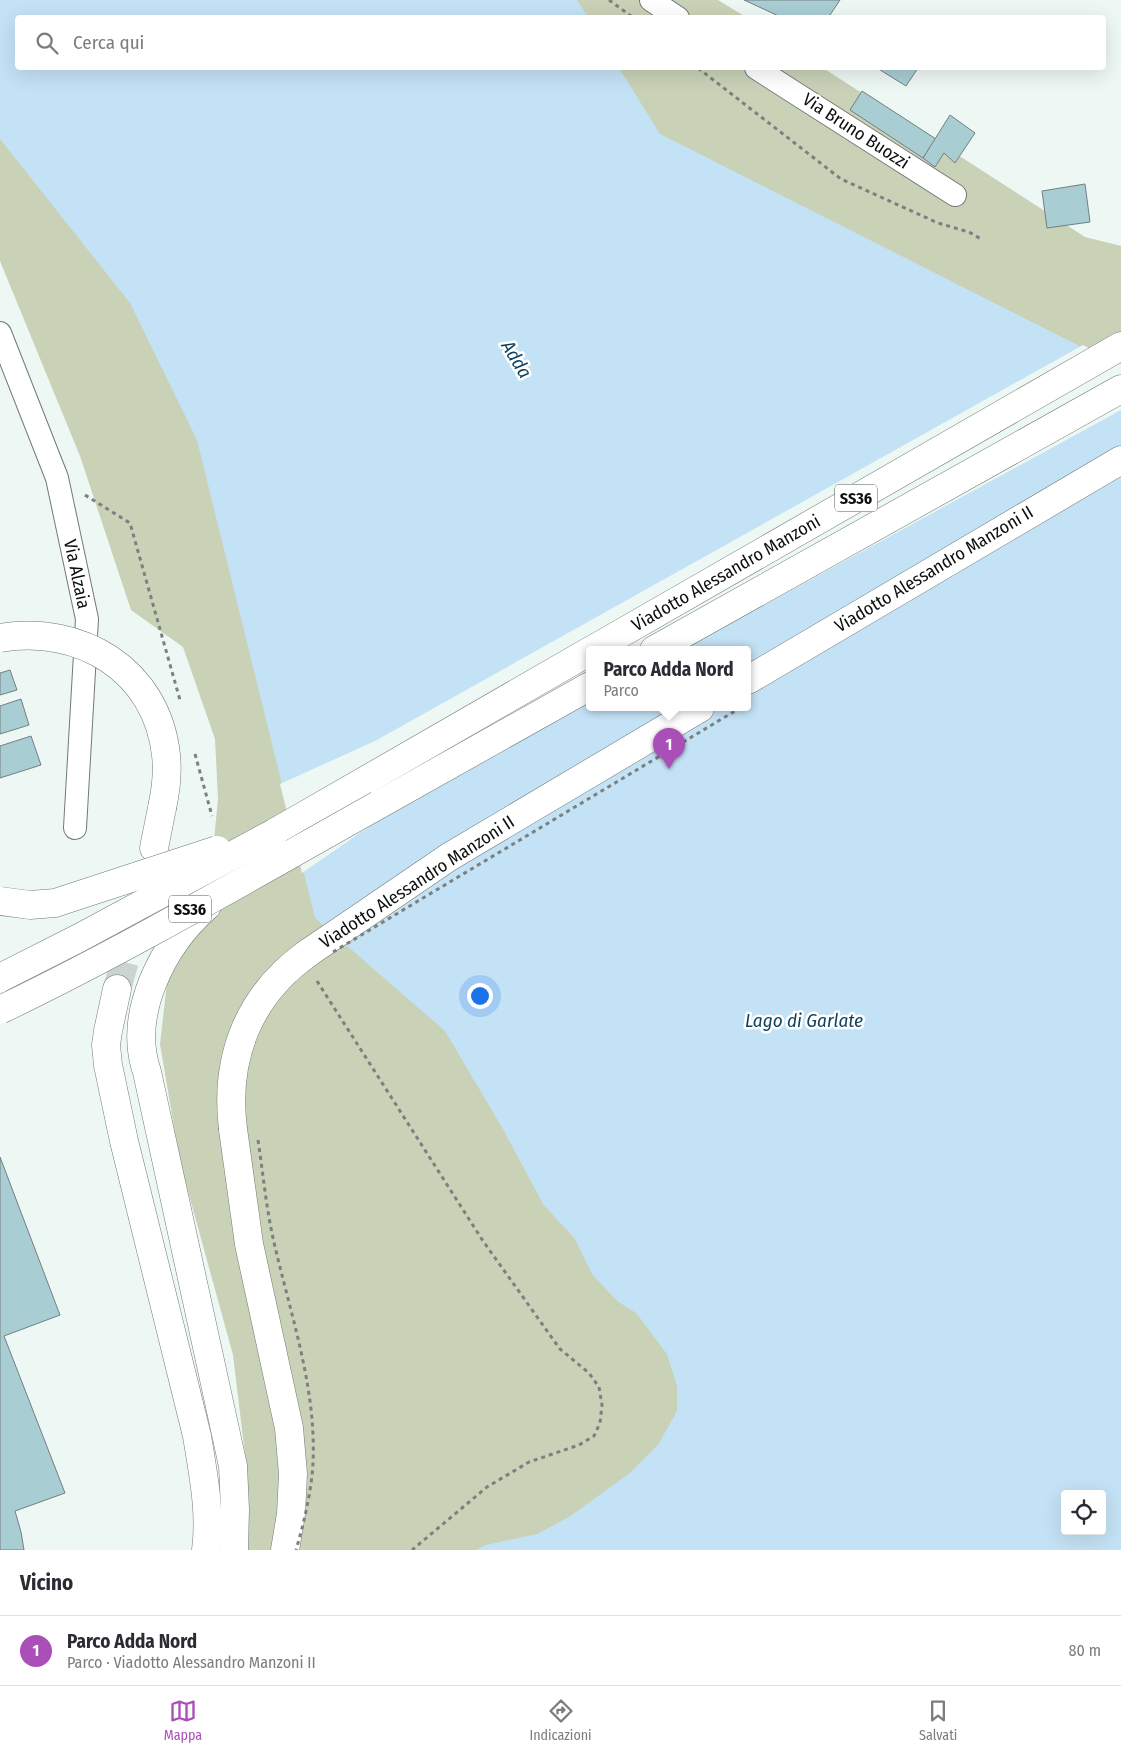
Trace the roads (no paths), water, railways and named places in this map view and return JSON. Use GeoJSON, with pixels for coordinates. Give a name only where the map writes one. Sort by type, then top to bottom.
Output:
{"type":"FeatureCollection","features":[{"type":"Feature","properties":{"kind":"main road","name":"Viadotto Alessandro Manzoni"},"geometry":{"type":"LineString","coordinates":[[600,646],[1121,346]]}},
{"type":"Feature","properties":{"kind":"main road","name":"Viadotto Alessandro Manzoni"},"geometry":{"type":"LineString","coordinates":[[661,646],[1121,389]]}},
{"type":"Feature","properties":{"kind":"main road","name":"Viadotto Alessandro Manzoni II"},"geometry":{"type":"LineString","coordinates":[[751,678],[1121,460]]}},
{"type":"Feature","properties":{"kind":"main road"},"geometry":{"type":"LineString","coordinates":[[0,638],[16,635],[42,635],[75,642],[106,656],[131,678],[151,706],[163,738],[167,772],[154,848]]}},
{"type":"Feature","properties":{"kind":"main road","name":"Viadotto Alessandro Manzoni"},"geometry":{"type":"LineString","coordinates":[[274,833],[586,654]]}},
{"type":"Feature","properties":{"kind":"main road","name":"SS36"},"geometry":{"type":"LineString","coordinates":[[0,1010],[68,976],[586,688]]}},
{"type":"Feature","properties":{"kind":"main road","name":"Viadotto Alessandro Manzoni II"},"geometry":{"type":"LineString","coordinates":[[285,1550],[291,1514],[293,1474],[289,1428],[249,1244],[245,1133],[231,1108],[231,1086],[234,1065],[251,1015],[262,997],[291,966],[449,857],[695,711]]}},
{"type":"Feature","properties":{"kind":"main road"},"geometry":{"type":"LineString","coordinates":[[234,1550],[233,1466],[144,1062],[142,1040],[148,998],[163,958],[181,932],[199,912],[220,896],[378,805]]}},
{"type":"Feature","properties":{"kind":"main road"},"geometry":{"type":"LineString","coordinates":[[0,901],[30,905],[55,903],[197,856],[274,833]]}},
{"type":"Feature","properties":{"kind":"main road","name":"SS36"},"geometry":{"type":"LineString","coordinates":[[0,978],[88,934],[274,833]]}},
{"type":"Feature","properties":{"kind":"main road"},"geometry":{"type":"LineString","coordinates":[[117,988],[110,1013],[106,1045],[108,1065],[124,1141],[197,1436],[205,1483],[208,1534],[206,1550]]}},
{"type":"Feature","properties":{"kind":"street"},"geometry":{"type":"LineString","coordinates":[[651,0],[674,15]]}},
{"type":"Feature","properties":{"kind":"street","name":"Via Bruno Buozzi"},"geometry":{"type":"LineString","coordinates":[[759,70],[955,195]]}},
{"type":"Feature","properties":{"kind":"street","name":"Via Alzaia"},"geometry":{"type":"LineString","coordinates":[[0,333],[57,478],[87,619],[75,828]]}},
{"type":"Feature","properties":{"kind":"water"},"geometry":{"type":"Polygon","coordinates":[[[0,0],[577,0],[587,15],[15,15],[15,70],[620,70],[660,134],[1121,367],[1121,1550],[476,1550],[486,1545],[537,1534],[569,1517],[630,1473],[658,1445],[677,1411],[677,1386],[667,1354],[636,1313],[617,1301],[592,1274],[575,1239],[543,1204],[503,1129],[445,1031],[315,918],[197,440],[130,303],[0,139],[0,0]]]}},
{"type":"Feature","properties":{"kind":"tunnel"},"geometry":{"type":"LineString","coordinates":[[117,989],[135,925]]}},
{"type":"Feature","properties":{"kind":"place","name":"Parco Adda Nord"},"geometry":{"type":"Point","coordinates":[669,769]}},
{"type":"Feature","properties":{"kind":"water label","name":"Adda"},"geometry":{"type":"Point","coordinates":[517,359]}},
{"type":"Feature","properties":{"kind":"water label","name":"Lago di Garlate"},"geometry":{"type":"Point","coordinates":[804,1020]}}]}
